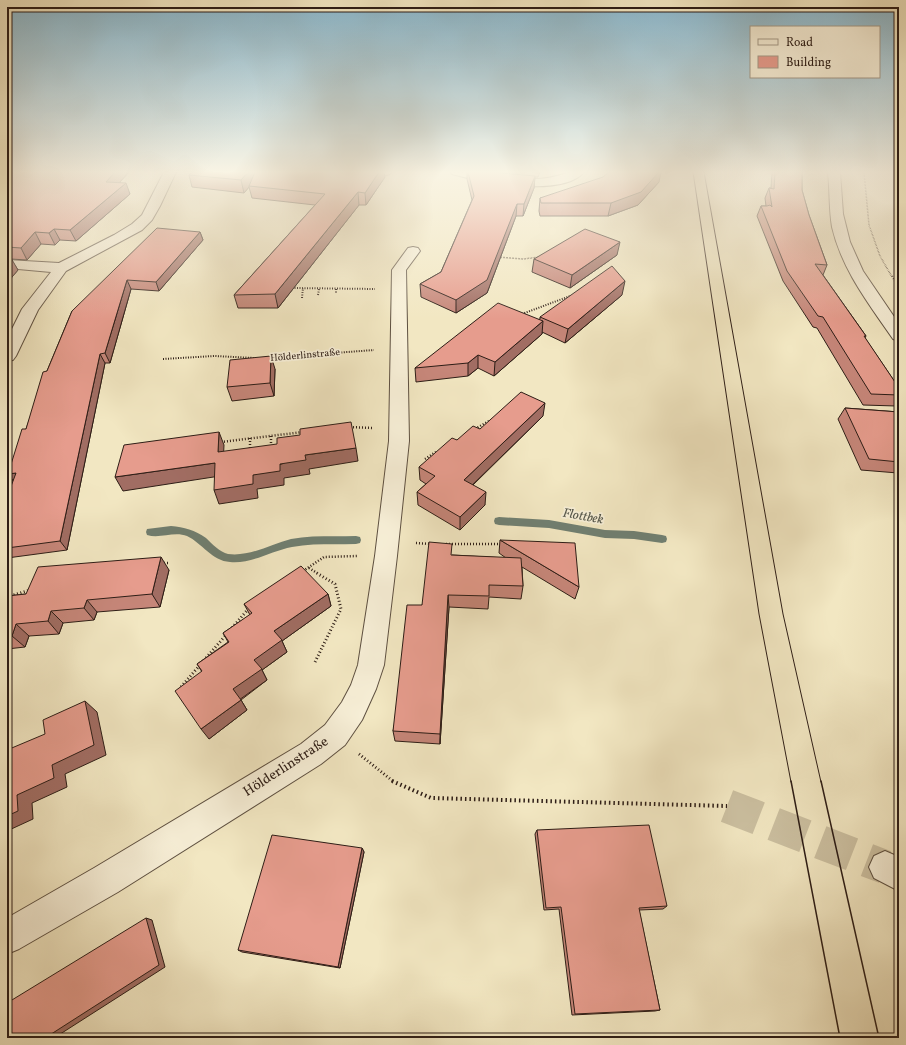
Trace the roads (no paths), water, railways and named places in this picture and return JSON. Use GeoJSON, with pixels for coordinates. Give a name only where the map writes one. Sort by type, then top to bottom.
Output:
{"type":"FeatureCollection","features":[{"type":"Feature","properties":{"kind":"street"},"geometry":{"type":"LineString","coordinates":[[7,356],[30,309],[61,268],[119,238],[137,227],[143,221]]}},
{"type":"Feature","properties":{"kind":"street"},"geometry":{"type":"LineString","coordinates":[[838,221],[846,253],[860,279],[899,336]]}},
{"type":"Feature","properties":{"kind":"street","name":"Hölderlinstraße"},"geometry":{"type":"LineString","coordinates":[[7,937],[204,820],[311,754],[335,735],[352,712],[363,689],[371,666],[387,550],[399,441],[399,270],[413,251]]}},
{"type":"Feature","properties":{"kind":"street"},"geometry":{"type":"LineString","coordinates":[[7,264],[61,268]]}},
{"type":"Feature","properties":{"kind":"waterway","name":"Flottbek"},"geometry":{"type":"LineString","coordinates":[[499,521],[549,524],[605,534],[634,535],[662,539]]}},
{"type":"Feature","properties":{"kind":"waterway","name":"Flottbek"},"geometry":{"type":"LineString","coordinates":[[151,532],[171,530],[187,532],[196,537],[214,552],[229,558],[245,557],[299,542],[356,540]]}},
{"type":"Feature","properties":{"kind":"tunnel"},"geometry":{"type":"LineString","coordinates":[[727,806],[885,867]]}},
{"type":"Feature","properties":{"kind":"tram line"},"geometry":{"type":"LineString","coordinates":[[700,221],[759,614],[791,782]]}},
{"type":"Feature","properties":{"kind":"tram line"},"geometry":{"type":"LineString","coordinates":[[713,221],[783,614],[821,782]]}},
{"type":"Feature","properties":{"kind":"tram line"},"geometry":{"type":"LineString","coordinates":[[791,781],[840,1038]]}},
{"type":"Feature","properties":{"kind":"tram line"},"geometry":{"type":"LineString","coordinates":[[821,781],[879,1038]]}}]}
